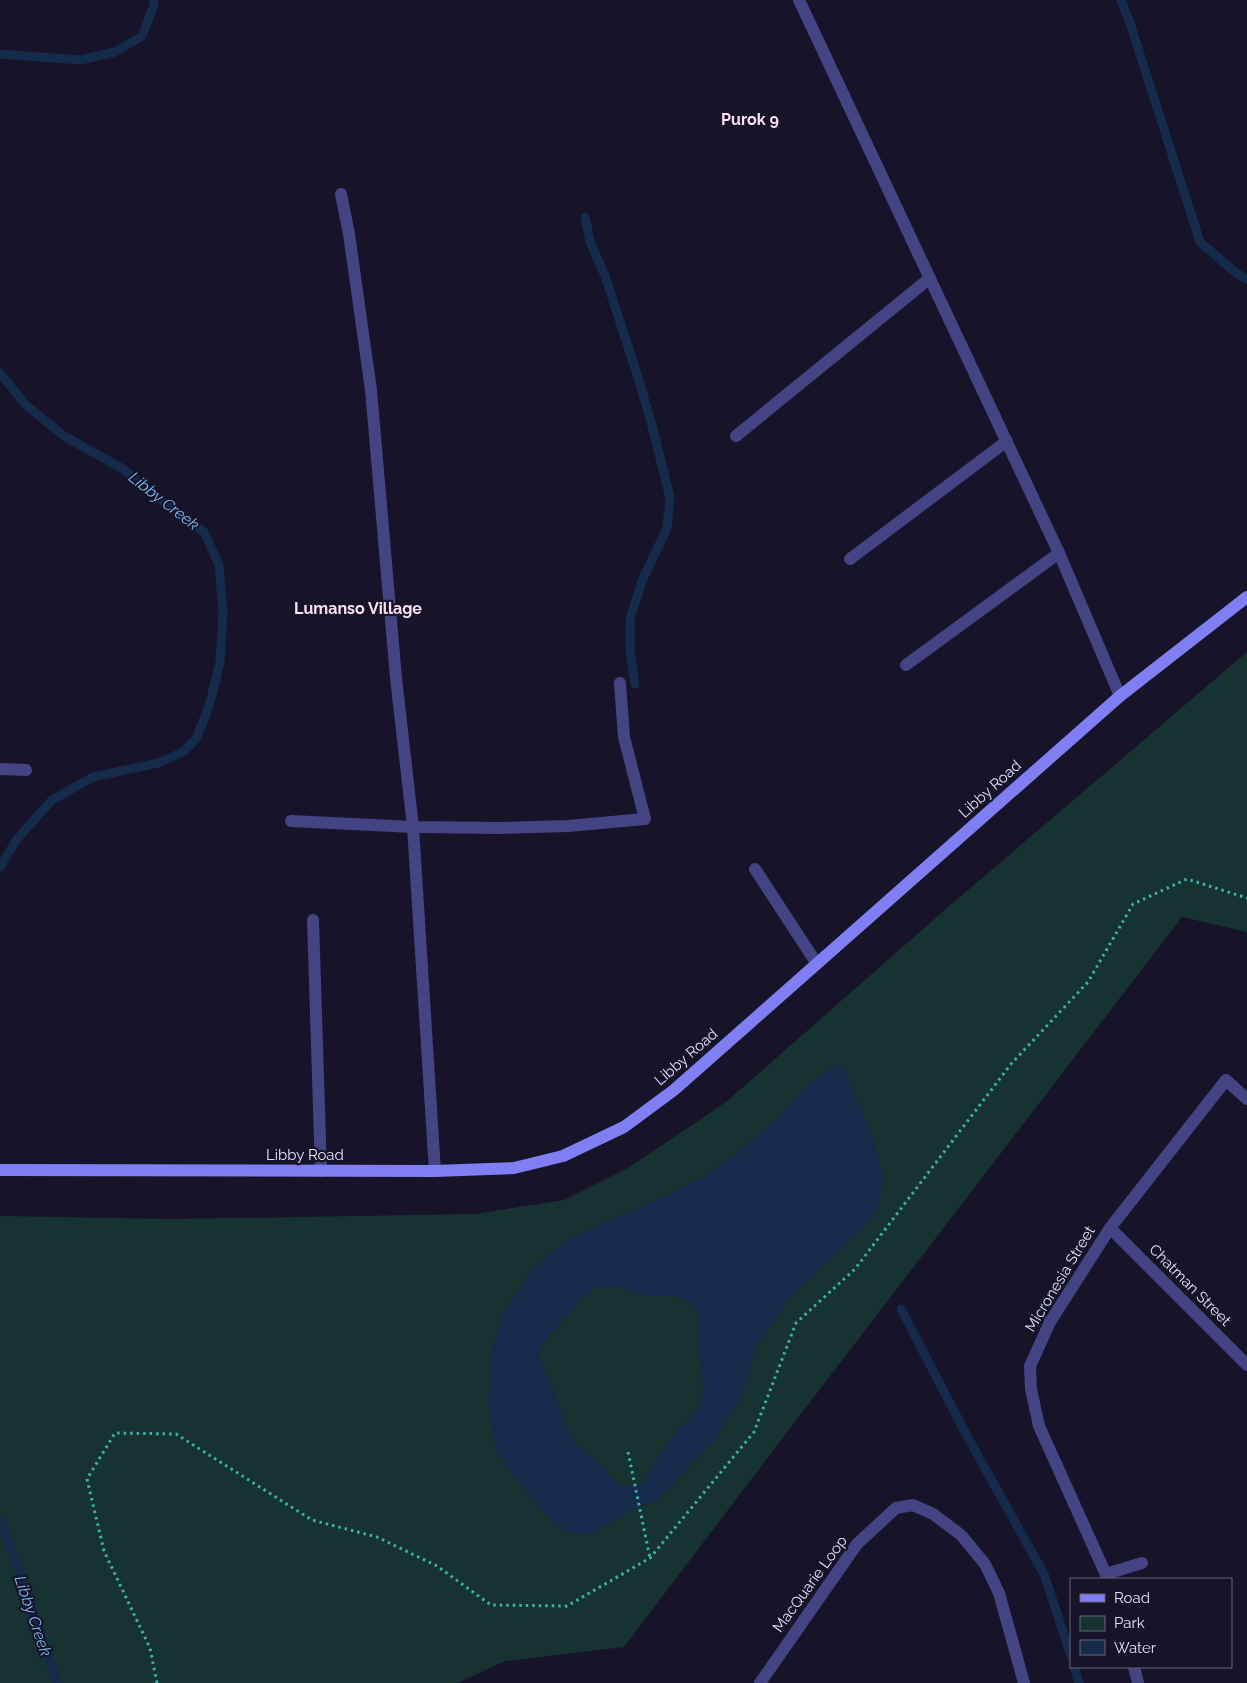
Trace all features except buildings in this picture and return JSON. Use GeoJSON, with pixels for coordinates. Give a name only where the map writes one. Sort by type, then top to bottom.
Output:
{"type":"FeatureCollection","features":[{"type":"Feature","properties":{"kind":"main road","name":"Libby Road"},"geometry":{"type":"LineString","coordinates":[[0,1170],[435,1172],[514,1168],[563,1156],[624,1127],[674,1090],[1120,696],[1247,597]]}},
{"type":"Feature","properties":{"kind":"street"},"geometry":{"type":"LineString","coordinates":[[799,0],[1060,553],[1120,696]]}},
{"type":"Feature","properties":{"kind":"street"},"geometry":{"type":"LineString","coordinates":[[341,194],[349,234],[371,390],[396,678],[412,827],[435,1172]]}},
{"type":"Feature","properties":{"kind":"street"},"geometry":{"type":"LineString","coordinates":[[736,436],[930,278]]}},
{"type":"Feature","properties":{"kind":"street"},"geometry":{"type":"LineString","coordinates":[[850,559],[1007,441]]}},
{"type":"Feature","properties":{"kind":"street"},"geometry":{"type":"LineString","coordinates":[[906,665],[1060,553]]}},
{"type":"Feature","properties":{"kind":"street"},"geometry":{"type":"LineString","coordinates":[[291,821],[412,827],[568,826],[645,819],[624,737],[620,683]]}},
{"type":"Feature","properties":{"kind":"street"},"geometry":{"type":"LineString","coordinates":[[0,770],[26,770]]}},
{"type":"Feature","properties":{"kind":"street"},"geometry":{"type":"LineString","coordinates":[[755,868],[817,964]]}},
{"type":"Feature","properties":{"kind":"street"},"geometry":{"type":"LineString","coordinates":[[314,920],[321,1171]]}},
{"type":"Feature","properties":{"kind":"street","name":"Micronesia Street"},"geometry":{"type":"LineString","coordinates":[[1107,1577],[1040,1426],[1031,1389],[1030,1366],[1050,1322],[1110,1228],[1226,1080],[1247,1099]]}},
{"type":"Feature","properties":{"kind":"street","name":"Chatman Street"},"geometry":{"type":"LineString","coordinates":[[1110,1228],[1247,1364]]}},
{"type":"Feature","properties":{"kind":"street","name":"MacQuarie Loop"},"geometry":{"type":"LineString","coordinates":[[760,1683],[857,1544],[896,1508],[913,1505],[933,1514],[960,1535],[985,1564],[999,1593],[1024,1683]]}},
{"type":"Feature","properties":{"kind":"street"},"geometry":{"type":"LineString","coordinates":[[1107,1577],[1142,1563]]}},
{"type":"Feature","properties":{"kind":"street"},"geometry":{"type":"LineString","coordinates":[[1134,1668],[1138,1683]]}},
{"type":"Feature","properties":{"kind":"path"},"geometry":{"type":"LineString","coordinates":[[157,1683],[150,1648],[104,1551],[87,1479],[116,1434],[176,1434],[312,1520],[378,1537],[437,1566],[491,1605],[567,1606],[650,1558],[754,1432],[796,1323],[855,1269],[1011,1064],[1088,982],[1133,904],[1187,879],[1247,898]]}},
{"type":"Feature","properties":{"kind":"path"},"geometry":{"type":"LineString","coordinates":[[628,1452],[650,1558]]}},
{"type":"Feature","properties":{"kind":"green space"},"geometry":{"type":"Polygon","coordinates":[[[1247,652],[1247,932],[1182,917],[624,1647],[505,1661],[458,1683],[0,1683],[0,1216],[172,1219],[475,1214],[564,1200],[628,1168],[726,1102],[947,908],[1247,652]]]}},
{"type":"Feature","properties":{"kind":"water"},"geometry":{"type":"Polygon","coordinates":[[[841,1062],[874,1140],[883,1178],[878,1207],[866,1224],[792,1295],[755,1348],[742,1396],[713,1441],[658,1499],[628,1512],[589,1535],[569,1532],[552,1521],[526,1491],[496,1451],[488,1407],[490,1358],[501,1317],[535,1265],[573,1236],[700,1179],[739,1152],[776,1120],[801,1092],[841,1062]],[[596,1286],[583,1297],[541,1347],[540,1360],[554,1390],[565,1425],[575,1443],[605,1468],[617,1484],[628,1487],[644,1482],[661,1452],[700,1405],[703,1393],[702,1370],[698,1348],[698,1315],[693,1304],[681,1297],[648,1295],[616,1287],[596,1286]]]}},
{"type":"Feature","properties":{"kind":"waterway","name":"Libby Creek"},"geometry":{"type":"LineString","coordinates":[[0,54],[80,60],[115,52],[142,36],[154,5],[154,0]]}},
{"type":"Feature","properties":{"kind":"waterway"},"geometry":{"type":"LineString","coordinates":[[1121,0],[1200,242],[1236,273],[1247,279]]}},
{"type":"Feature","properties":{"kind":"waterway"},"geometry":{"type":"LineString","coordinates":[[585,217],[590,241],[605,276],[636,371],[670,498],[667,528],[642,581],[630,619],[630,652],[635,684]]}},
{"type":"Feature","properties":{"kind":"waterway","name":"Libby Creek"},"geometry":{"type":"LineString","coordinates":[[0,373],[26,405],[64,436],[123,469],[204,532],[219,565],[223,613],[220,662],[209,706],[196,739],[183,752],[158,763],[93,777],[52,800],[17,839],[0,867]]}},
{"type":"Feature","properties":{"kind":"waterway"},"geometry":{"type":"LineString","coordinates":[[901,1309],[967,1436],[1044,1574],[1070,1653]]}},
{"type":"Feature","properties":{"kind":"waterway","name":"Libby Creek"},"geometry":{"type":"LineString","coordinates":[[0,1521],[27,1591],[57,1683]]}},
{"type":"Feature","properties":{"kind":"waterway"},"geometry":{"type":"LineString","coordinates":[[1074,1668],[1079,1683]]}},
{"type":"Feature","properties":{"kind":"district","name":"Purok 9"},"geometry":{"type":"Point","coordinates":[750,119]}},
{"type":"Feature","properties":{"kind":"district","name":"Lumanso Village"},"geometry":{"type":"Point","coordinates":[358,608]}}]}
